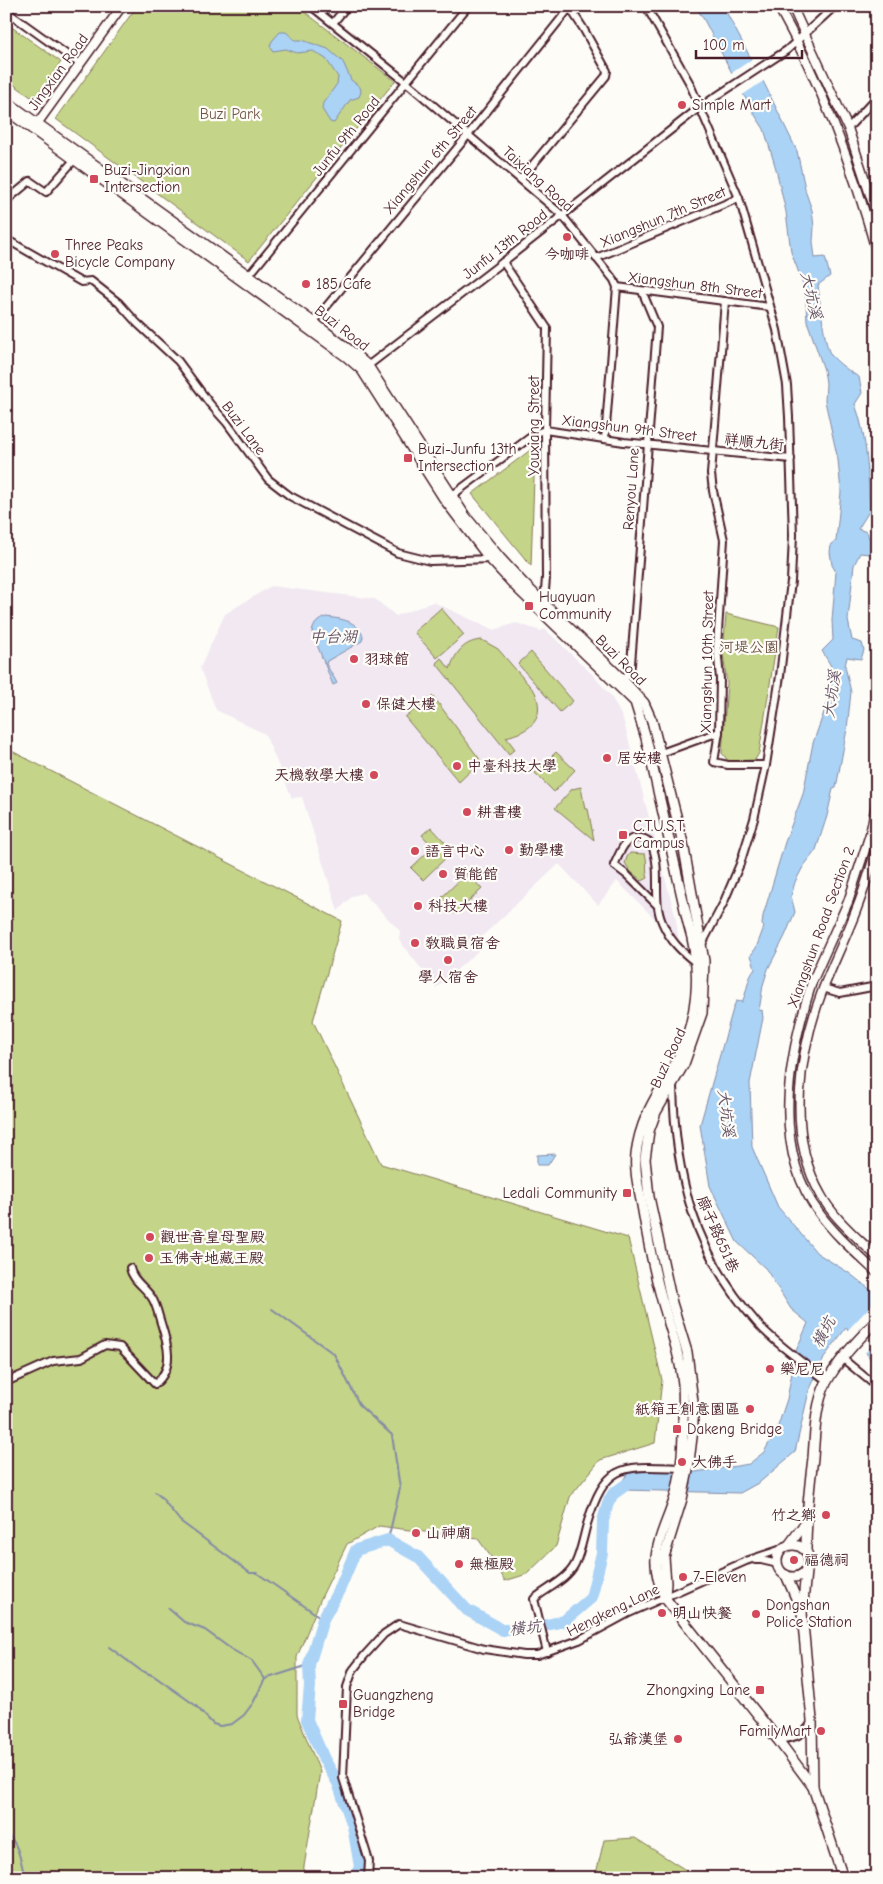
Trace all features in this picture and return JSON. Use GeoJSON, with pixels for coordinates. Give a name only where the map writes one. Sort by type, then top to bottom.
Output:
{"type":"FeatureCollection","features":[{"type":"Feature","properties":{"kind":"main road","name":"Buzi Road"},"geometry":{"type":"LineString","coordinates":[[6,101],[75,159],[246,279]]}},
{"type":"Feature","properties":{"kind":"main road","name":"Buzi Road"},"geometry":{"type":"LineString","coordinates":[[6,110],[35,126],[311,326],[347,357],[365,368],[448,498],[495,559],[621,684],[644,703],[652,721],[661,753],[683,843],[700,962],[702,1013],[693,1042],[673,1084],[656,1112],[649,1131],[645,1159],[649,1198],[672,1303],[687,1352],[692,1384],[693,1429],[685,1469]]}},
{"type":"Feature","properties":{"kind":"main road","name":"Buzi Road"},"geometry":{"type":"LineString","coordinates":[[495,559],[544,603],[621,684],[635,702],[646,738],[698,946]]}},
{"type":"Feature","properties":{"kind":"main road","name":"Buzi Road"},"geometry":{"type":"LineString","coordinates":[[685,1469],[683,1385],[675,1339],[662,1300],[646,1229],[636,1176],[636,1156],[638,1138],[644,1119],[675,1064],[692,1023],[700,962]]}},
{"type":"Feature","properties":{"kind":"main road"},"geometry":{"type":"LineString","coordinates":[[813,1787],[812,1720],[802,1613],[806,1571],[810,1562],[806,1550],[806,1522],[816,1420],[824,1378],[877,1320]]}},
{"type":"Feature","properties":{"kind":"main road"},"geometry":{"type":"LineString","coordinates":[[685,1469],[664,1557],[665,1598],[813,1787],[843,1875]]}},
{"type":"Feature","properties":{"kind":"main road"},"geometry":{"type":"LineString","coordinates":[[802,1613],[786,1576],[779,1569],[777,1558],[806,1522]]}},
{"type":"Feature","properties":{"kind":"main road"},"geometry":{"type":"LineString","coordinates":[[786,1547],[799,1545],[806,1550]]}},
{"type":"Feature","properties":{"kind":"main road"},"geometry":{"type":"LineString","coordinates":[[786,1576],[797,1577],[806,1571]]}},
{"type":"Feature","properties":{"kind":"street","name":"Jingxian Road"},"geometry":{"type":"LineString","coordinates":[[35,126],[122,6]]}},
{"type":"Feature","properties":{"kind":"street","name":"Taixiang Road"},"geometry":{"type":"LineString","coordinates":[[311,6],[406,82],[562,216],[614,280],[617,287]]}},
{"type":"Feature","properties":{"kind":"street"},"geometry":{"type":"LineString","coordinates":[[334,23],[347,6]]}},
{"type":"Feature","properties":{"kind":"street","name":"Junfu 9th Road"},"geometry":{"type":"LineString","coordinates":[[246,279],[468,6]]}},
{"type":"Feature","properties":{"kind":"street"},"geometry":{"type":"LineString","coordinates":[[646,6],[677,60],[700,107],[739,198],[777,330],[787,385],[793,535],[791,581],[780,676],[766,765],[754,819],[740,864],[723,904],[698,946]]}},
{"type":"Feature","properties":{"kind":"street"},"geometry":{"type":"LineString","coordinates":[[778,6],[796,41],[838,135],[877,254]]}},
{"type":"Feature","properties":{"kind":"street"},"geometry":{"type":"LineString","coordinates":[[792,6],[848,128],[877,216]]}},
{"type":"Feature","properties":{"kind":"street"},"geometry":{"type":"LineString","coordinates":[[796,41],[835,6]]}},
{"type":"Feature","properties":{"kind":"street"},"geometry":{"type":"LineString","coordinates":[[520,179],[606,76],[607,70],[570,7]]}},
{"type":"Feature","properties":{"kind":"street","name":"Xiangshun 6th Street"},"geometry":{"type":"LineString","coordinates":[[311,326],[570,7]]}},
{"type":"Feature","properties":{"kind":"street"},"geometry":{"type":"LineString","coordinates":[[7,9],[80,64]]}},
{"type":"Feature","properties":{"kind":"street","name":"Junfu 13th Road"},"geometry":{"type":"LineString","coordinates":[[365,368],[700,107],[788,49],[796,41]]}},
{"type":"Feature","properties":{"kind":"street"},"geometry":{"type":"LineString","coordinates":[[848,128],[877,97]]}},
{"type":"Feature","properties":{"kind":"street"},"geometry":{"type":"LineString","coordinates":[[6,201],[30,181],[46,192],[75,159]]}},
{"type":"Feature","properties":{"kind":"street","name":"Xiangshun 7th Street"},"geometry":{"type":"LineString","coordinates":[[596,258],[739,198]]}},
{"type":"Feature","properties":{"kind":"street","name":"Buzi Lane"},"geometry":{"type":"LineString","coordinates":[[6,239],[81,282],[91,281],[119,303],[137,323],[178,361],[210,404],[227,423],[268,480],[290,496],[398,553],[411,557],[430,561],[495,559]]}},
{"type":"Feature","properties":{"kind":"street","name":"Youxiang Street"},"geometry":{"type":"LineString","coordinates":[[503,262],[547,328],[545,430],[546,578],[544,603]]}},
{"type":"Feature","properties":{"kind":"street"},"geometry":{"type":"LineString","coordinates":[[605,439],[617,287]]}},
{"type":"Feature","properties":{"kind":"street","name":"Xiangshun 8th Street"},"geometry":{"type":"LineString","coordinates":[[617,287],[770,307]]}},
{"type":"Feature","properties":{"kind":"street","name":"Renyou Lane"},"geometry":{"type":"LineString","coordinates":[[621,684],[630,671],[632,664],[656,327],[642,291]]}},
{"type":"Feature","properties":{"kind":"street","name":"Xiangshun 10th Street"},"geometry":{"type":"LineString","coordinates":[[725,301],[711,474],[712,491],[724,540],[717,647],[720,679],[718,732],[714,762],[728,765],[766,765]]}},
{"type":"Feature","properties":{"kind":"street","name":"Xiangshun 9th Street"},"geometry":{"type":"LineString","coordinates":[[448,498],[536,433],[545,430],[647,445],[714,451]]}},
{"type":"Feature","properties":{"kind":"street","name":"祥順九街"},"geometry":{"type":"LineString","coordinates":[[714,451],[791,459]]}},
{"type":"Feature","properties":{"kind":"street"},"geometry":{"type":"LineString","coordinates":[[661,753],[718,732]]}},
{"type":"Feature","properties":{"kind":"street","name":"Xiangshun Road Section 2"},"geometry":{"type":"LineString","coordinates":[[877,800],[870,834],[848,902],[812,982],[808,996],[792,1062],[789,1112],[793,1158],[807,1194],[819,1214],[877,1273]]}},
{"type":"Feature","properties":{"kind":"street"},"geometry":{"type":"LineString","coordinates":[[658,906],[627,875],[614,865],[625,842],[631,839],[642,838],[652,846],[655,855],[658,906],[662,922],[677,948],[700,962]]}},
{"type":"Feature","properties":{"kind":"street","name":"Xiangshun Road Section 2"},"geometry":{"type":"LineString","coordinates":[[877,846],[858,905],[824,988],[807,1044],[801,1079],[800,1115],[805,1157],[816,1186],[828,1206],[877,1257]]}},
{"type":"Feature","properties":{"kind":"street"},"geometry":{"type":"LineString","coordinates":[[824,988],[840,993],[877,986]]}},
{"type":"Feature","properties":{"kind":"street","name":"廍子路651巷"},"geometry":{"type":"LineString","coordinates":[[673,1084],[676,1145],[684,1189],[695,1222],[721,1276],[758,1324],[788,1351],[824,1378]]}},
{"type":"Feature","properties":{"kind":"street"},"geometry":{"type":"LineString","coordinates":[[6,1382],[53,1361],[81,1358],[106,1345],[120,1347],[155,1384],[160,1380],[167,1366],[169,1355],[167,1341],[154,1300],[131,1275],[130,1268]]}},
{"type":"Feature","properties":{"kind":"street"},"geometry":{"type":"LineString","coordinates":[[842,1358],[877,1387]]}},
{"type":"Feature","properties":{"kind":"street"},"geometry":{"type":"LineString","coordinates":[[547,1652],[534,1599],[561,1580],[574,1566],[598,1492],[613,1474],[623,1469],[634,1467],[685,1469]]}},
{"type":"Feature","properties":{"kind":"street","name":"Hengkeng Lane"},"geometry":{"type":"LineString","coordinates":[[368,1878],[369,1861],[343,1778],[347,1687],[353,1670],[384,1634],[399,1624],[484,1649],[536,1655],[579,1640],[627,1614],[746,1561],[786,1547]]}},
{"type":"Feature","properties":{"kind":"street"},"geometry":{"type":"LineString","coordinates":[[746,1561],[761,1560],[778,1564]]}},
{"type":"Feature","properties":{"kind":"street"},"geometry":{"type":"LineString","coordinates":[[778,1740],[801,1734],[809,1727],[812,1720]]}},
{"type":"Feature","properties":{"kind":"shaded area","name":"中臺科技大學"},"geometry":{"type":"Polygon","coordinates":[[[271,586],[375,599],[396,616],[433,602],[494,630],[516,623],[541,631],[545,629],[593,675],[611,696],[623,719],[676,919],[679,943],[617,881],[598,905],[559,864],[473,945],[478,951],[436,988],[399,940],[400,931],[363,893],[352,896],[338,911],[302,797],[292,798],[265,734],[216,710],[200,668],[225,614],[271,586]]]}},
{"type":"Feature","properties":{"kind":"green space","name":"Buzi Park"},"geometry":{"type":"Polygon","coordinates":[[[137,6],[297,6],[395,81],[249,261],[56,119],[137,6]]]}},
{"type":"Feature","properties":{"kind":"green space"},"geometry":{"type":"Polygon","coordinates":[[[6,23],[61,62],[37,96],[31,97],[6,79],[6,23]]]}},
{"type":"Feature","properties":{"kind":"green space"},"geometry":{"type":"Polygon","coordinates":[[[535,448],[531,566],[472,494],[535,448]]]}},
{"type":"Feature","properties":{"kind":"green space"},"geometry":{"type":"Polygon","coordinates":[[[441,608],[464,635],[437,658],[414,632],[441,608]]]}},
{"type":"Feature","properties":{"kind":"green space","name":"河堤公園"},"geometry":{"type":"Polygon","coordinates":[[[726,614],[779,627],[759,753],[755,760],[728,761],[722,753],[727,683],[723,654],[726,614]]]}},
{"type":"Feature","properties":{"kind":"green space"},"geometry":{"type":"Polygon","coordinates":[[[482,640],[498,649],[535,692],[538,702],[537,717],[534,723],[529,728],[506,737],[515,749],[509,754],[436,663],[441,658],[450,669],[458,653],[465,645],[482,640]]]}},
{"type":"Feature","properties":{"kind":"green space"},"geometry":{"type":"Polygon","coordinates":[[[531,652],[573,701],[560,712],[518,664],[531,652]]]}},
{"type":"Feature","properties":{"kind":"green space"},"geometry":{"type":"Polygon","coordinates":[[[433,696],[481,761],[459,782],[405,717],[433,696]]]}},
{"type":"Feature","properties":{"kind":"green space"},"geometry":{"type":"Polygon","coordinates":[[[6,748],[342,921],[313,1021],[381,1164],[628,1238],[662,1380],[655,1443],[600,1460],[570,1497],[556,1546],[527,1574],[505,1581],[494,1561],[478,1539],[379,1526],[347,1544],[321,1598],[297,1657],[297,1715],[320,1772],[302,1878],[6,1878],[6,748]]]}},
{"type":"Feature","properties":{"kind":"green space"},"geometry":{"type":"Polygon","coordinates":[[[556,752],[575,770],[554,792],[535,773],[556,752]]]}},
{"type":"Feature","properties":{"kind":"green space"},"geometry":{"type":"Polygon","coordinates":[[[581,787],[585,809],[588,809],[594,840],[555,808],[572,789],[581,787]]]}},
{"type":"Feature","properties":{"kind":"green space"},"geometry":{"type":"Polygon","coordinates":[[[431,827],[453,851],[423,880],[411,868],[433,847],[422,835],[431,827]]]}},
{"type":"Feature","properties":{"kind":"green space"},"geometry":{"type":"Polygon","coordinates":[[[630,853],[645,854],[648,878],[642,881],[630,871],[625,863],[630,853]]]}},
{"type":"Feature","properties":{"kind":"green space"},"geometry":{"type":"Polygon","coordinates":[[[467,873],[482,889],[455,914],[440,899],[467,873]]]}},
{"type":"Feature","properties":{"kind":"green space"},"geometry":{"type":"Polygon","coordinates":[[[635,1838],[696,1878],[595,1878],[604,1840],[635,1838]]]}},
{"type":"Feature","properties":{"kind":"water","name":"大坑溪"},"geometry":{"type":"Polygon","coordinates":[[[695,6],[723,6],[797,151],[806,193],[812,210],[815,258],[825,257],[830,276],[818,285],[826,342],[831,355],[859,377],[862,393],[855,404],[865,444],[870,513],[868,513],[858,529],[867,532],[870,541],[870,554],[860,553],[854,565],[848,620],[852,640],[862,643],[864,650],[861,659],[847,657],[845,666],[851,692],[847,729],[836,788],[833,789],[816,850],[803,867],[795,882],[791,896],[795,912],[768,969],[763,985],[759,1011],[762,1010],[763,1018],[750,1083],[752,1147],[778,1207],[817,1253],[849,1273],[877,1295],[877,1369],[857,1339],[846,1328],[825,1356],[809,1391],[795,1452],[760,1482],[740,1493],[624,1490],[613,1494],[628,1473],[648,1471],[695,1472],[737,1466],[749,1464],[764,1452],[777,1429],[787,1399],[796,1351],[808,1323],[791,1309],[766,1269],[737,1242],[710,1186],[700,1125],[733,1009],[736,1001],[742,1002],[750,976],[755,969],[751,955],[756,948],[764,927],[762,925],[763,916],[785,842],[803,794],[813,743],[828,701],[831,666],[822,651],[833,640],[832,620],[836,572],[832,565],[830,552],[831,545],[836,541],[841,492],[838,460],[825,401],[826,383],[824,370],[807,321],[805,289],[791,252],[786,212],[764,129],[751,109],[695,6]]]}},
{"type":"Feature","properties":{"kind":"water"},"geometry":{"type":"Polygon","coordinates":[[[280,32],[286,32],[295,40],[302,40],[328,49],[343,62],[351,80],[360,87],[359,97],[350,100],[334,123],[330,122],[322,109],[323,103],[337,84],[338,77],[326,59],[313,51],[297,53],[286,49],[273,51],[270,46],[280,32]]]}},
{"type":"Feature","properties":{"kind":"water","name":"中台湖"},"geometry":{"type":"Polygon","coordinates":[[[326,617],[352,623],[363,636],[362,641],[327,661],[326,664],[337,683],[333,685],[312,632],[317,622],[326,617]]]}},
{"type":"Feature","properties":{"kind":"water"},"geometry":{"type":"Polygon","coordinates":[[[555,1154],[548,1165],[537,1165],[537,1155],[555,1154]]]}},
{"type":"Feature","properties":{"kind":"pier"},"geometry":{"type":"Polygon","coordinates":[[[754,58],[765,80],[741,96],[730,74],[754,58]]]}},
{"type":"Feature","properties":{"kind":"pier"},"geometry":{"type":"Polygon","coordinates":[[[877,1299],[877,1340],[864,1354],[846,1332],[877,1299]]]}},
{"type":"Feature","properties":{"kind":"waterway"},"geometry":{"type":"LineString","coordinates":[[272,1309],[334,1354],[360,1406],[392,1435],[400,1488],[388,1540]]}},
{"type":"Feature","properties":{"kind":"waterway","name":"橫坑"},"geometry":{"type":"LineString","coordinates":[[355,1878],[360,1867],[353,1826],[338,1783],[324,1759],[307,1720],[310,1686],[309,1665],[323,1619],[340,1588],[356,1550],[388,1540],[418,1557],[467,1610],[503,1630],[529,1629],[564,1621],[591,1598],[602,1553],[603,1521],[608,1503],[613,1494],[627,1484]]}},
{"type":"Feature","properties":{"kind":"waterway"},"geometry":{"type":"LineString","coordinates":[[155,1492],[180,1521],[250,1573],[257,1573],[323,1619]]}},
{"type":"Feature","properties":{"kind":"waterway"},"geometry":{"type":"LineString","coordinates":[[168,1608],[184,1622],[205,1630],[231,1649],[252,1661],[265,1679],[309,1665]]}},
{"type":"Feature","properties":{"kind":"waterway"},"geometry":{"type":"LineString","coordinates":[[109,1647],[140,1670],[154,1676],[195,1705],[213,1724],[220,1726],[232,1724],[244,1715],[253,1703],[265,1679]]}},
{"type":"Feature","properties":{"kind":"waterway"},"geometry":{"type":"LineString","coordinates":[[6,1833],[17,1848],[25,1878]]}},
{"type":"Feature","properties":{"kind":"place","name":"Simple Mart"},"geometry":{"type":"Point","coordinates":[682,105]}},
{"type":"Feature","properties":{"kind":"place","name":"Buzi-Jingxian Intersection"},"geometry":{"type":"Point","coordinates":[94,179]}},
{"type":"Feature","properties":{"kind":"place","name":"今咖啡"},"geometry":{"type":"Point","coordinates":[567,237]}},
{"type":"Feature","properties":{"kind":"place","name":"Three Peaks Bicycle Company"},"geometry":{"type":"Point","coordinates":[55,254]}},
{"type":"Feature","properties":{"kind":"place","name":"185 Cafe"},"geometry":{"type":"Point","coordinates":[306,284]}},
{"type":"Feature","properties":{"kind":"place","name":"Buzi-Junfu 13th Intersection"},"geometry":{"type":"Point","coordinates":[408,458]}},
{"type":"Feature","properties":{"kind":"place","name":"Huayuan Community"},"geometry":{"type":"Point","coordinates":[529,606]}},
{"type":"Feature","properties":{"kind":"place","name":"羽球館"},"geometry":{"type":"Point","coordinates":[354,659]}},
{"type":"Feature","properties":{"kind":"place","name":"保健大樓"},"geometry":{"type":"Point","coordinates":[366,704]}},
{"type":"Feature","properties":{"kind":"place","name":"居安樓"},"geometry":{"type":"Point","coordinates":[607,758]}},
{"type":"Feature","properties":{"kind":"place","name":"中臺科技大學"},"geometry":{"type":"Point","coordinates":[457,766]}},
{"type":"Feature","properties":{"kind":"place","name":"天機教學大樓"},"geometry":{"type":"Point","coordinates":[374,775]}},
{"type":"Feature","properties":{"kind":"place","name":"耕書樓"},"geometry":{"type":"Point","coordinates":[467,812]}},
{"type":"Feature","properties":{"kind":"place","name":"C.T.U.S.T. Campus"},"geometry":{"type":"Point","coordinates":[623,835]}},
{"type":"Feature","properties":{"kind":"place","name":"勤學樓"},"geometry":{"type":"Point","coordinates":[509,850]}},
{"type":"Feature","properties":{"kind":"place","name":"語言中心"},"geometry":{"type":"Point","coordinates":[415,851]}},
{"type":"Feature","properties":{"kind":"place","name":"質能館"},"geometry":{"type":"Point","coordinates":[443,874]}},
{"type":"Feature","properties":{"kind":"place","name":"科技大樓"},"geometry":{"type":"Point","coordinates":[418,906]}},
{"type":"Feature","properties":{"kind":"place","name":"教職員宿舍"},"geometry":{"type":"Point","coordinates":[415,943]}},
{"type":"Feature","properties":{"kind":"place","name":"學人宿舍"},"geometry":{"type":"Point","coordinates":[448,960]}},
{"type":"Feature","properties":{"kind":"place","name":"Ledali Community"},"geometry":{"type":"Point","coordinates":[627,1193]}},
{"type":"Feature","properties":{"kind":"place","name":"觀世音皇母聖殿"},"geometry":{"type":"Point","coordinates":[150,1237]}},
{"type":"Feature","properties":{"kind":"place","name":"玉佛寺地藏王殿"},"geometry":{"type":"Point","coordinates":[149,1258]}},
{"type":"Feature","properties":{"kind":"place","name":"樂尼尼"},"geometry":{"type":"Point","coordinates":[770,1369]}},
{"type":"Feature","properties":{"kind":"place","name":"紙箱王創意園區"},"geometry":{"type":"Point","coordinates":[750,1409]}},
{"type":"Feature","properties":{"kind":"place","name":"Dakeng Bridge"},"geometry":{"type":"Point","coordinates":[677,1429]}},
{"type":"Feature","properties":{"kind":"place","name":"大佛手"},"geometry":{"type":"Point","coordinates":[682,1462]}},
{"type":"Feature","properties":{"kind":"place","name":"竹之鄉"},"geometry":{"type":"Point","coordinates":[826,1515]}},
{"type":"Feature","properties":{"kind":"place","name":"山神廟"},"geometry":{"type":"Point","coordinates":[416,1533]}},
{"type":"Feature","properties":{"kind":"place","name":"福德祠"},"geometry":{"type":"Point","coordinates":[794,1560]}},
{"type":"Feature","properties":{"kind":"place","name":"無極殿"},"geometry":{"type":"Point","coordinates":[459,1564]}},
{"type":"Feature","properties":{"kind":"place","name":"7-Eleven"},"geometry":{"type":"Point","coordinates":[683,1577]}},
{"type":"Feature","properties":{"kind":"place","name":"明山快餐"},"geometry":{"type":"Point","coordinates":[662,1613]}},
{"type":"Feature","properties":{"kind":"place","name":"Dongshan Police Station"},"geometry":{"type":"Point","coordinates":[756,1614]}},
{"type":"Feature","properties":{"kind":"place","name":"Zhongxing Lane"},"geometry":{"type":"Point","coordinates":[760,1690]}},
{"type":"Feature","properties":{"kind":"place","name":"Guangzheng Bridge"},"geometry":{"type":"Point","coordinates":[343,1704]}},
{"type":"Feature","properties":{"kind":"place","name":"FamilyMart"},"geometry":{"type":"Point","coordinates":[821,1731]}},
{"type":"Feature","properties":{"kind":"place","name":"弘爺漢堡"},"geometry":{"type":"Point","coordinates":[678,1739]}}]}
